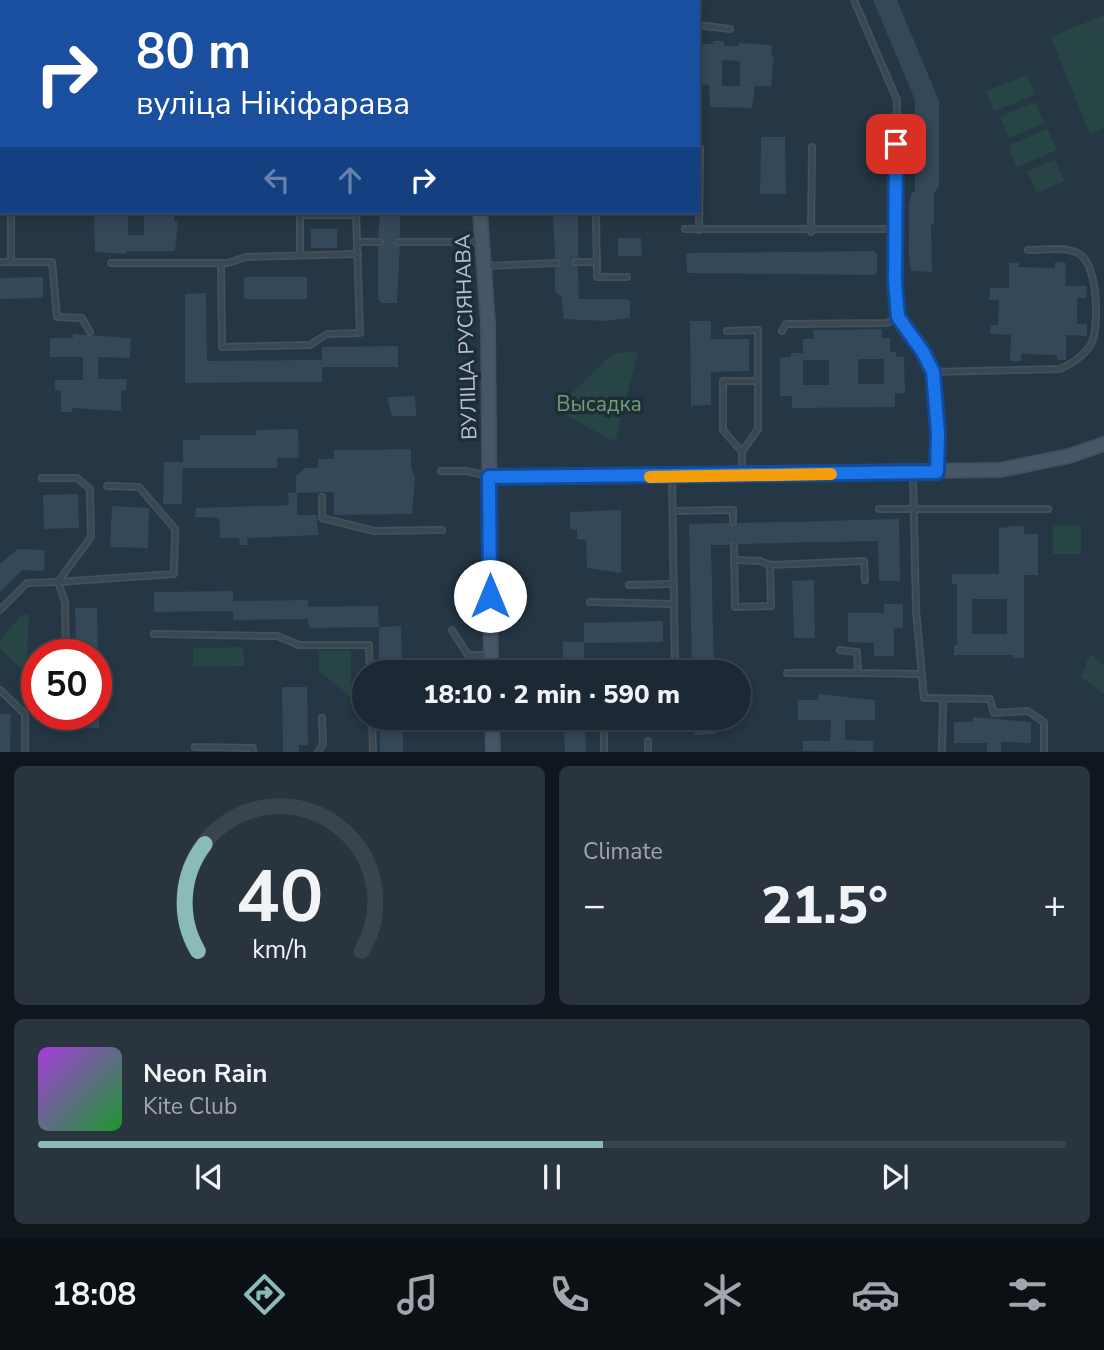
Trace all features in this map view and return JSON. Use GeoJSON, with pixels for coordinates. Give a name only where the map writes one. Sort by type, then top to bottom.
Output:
{"type":"FeatureCollection","features":[{"type":"Feature","properties":{"kind":"main road","name":"ВУЛІЦА РУСІЯНАВА"},"geometry":{"type":"LineString","coordinates":[[480,214],[489,477],[490,660]]}},
{"type":"Feature","properties":{"kind":"main road"},"geometry":{"type":"LineString","coordinates":[[489,477],[1000,470],[1069,456],[1104,444]]}},
{"type":"Feature","properties":{"kind":"main road"},"geometry":{"type":"LineString","coordinates":[[492,730],[493,751]]}},
{"type":"Feature","properties":{"kind":"lane"},"geometry":{"type":"LineString","coordinates":[[854,0],[897,100],[895,229],[898,317],[923,352],[933,372],[938,433],[937,472]]}},
{"type":"Feature","properties":{"kind":"lane"},"geometry":{"type":"LineString","coordinates":[[700,25],[730,29]]}},
{"type":"Feature","properties":{"kind":"lane"},"geometry":{"type":"LineString","coordinates":[[811,232],[812,147]]}},
{"type":"Feature","properties":{"kind":"lane"},"geometry":{"type":"LineString","coordinates":[[10,262],[11,214]]}},
{"type":"Feature","properties":{"kind":"lane"},"geometry":{"type":"LineString","coordinates":[[221,263],[222,347],[310,345],[327,334],[360,333],[356,214],[300,215],[300,255]]}},
{"type":"Feature","properties":{"kind":"lane"},"geometry":{"type":"LineString","coordinates":[[596,214],[597,277],[626,278]]}},
{"type":"Feature","properties":{"kind":"lane"},"geometry":{"type":"LineString","coordinates":[[699,214],[699,230]]}},
{"type":"Feature","properties":{"kind":"lane"},"geometry":{"type":"LineString","coordinates":[[685,229],[811,232],[895,229]]}},
{"type":"Feature","properties":{"kind":"lane"},"geometry":{"type":"LineString","coordinates":[[357,242],[380,242]]}},
{"type":"Feature","properties":{"kind":"lane"},"geometry":{"type":"LineString","coordinates":[[398,242],[483,242]]}},
{"type":"Feature","properties":{"kind":"lane"},"geometry":{"type":"LineString","coordinates":[[933,372],[1060,369],[1076,362],[1094,337],[1094,273],[1082,256],[1074,252],[1028,250]]}},
{"type":"Feature","properties":{"kind":"lane"},"geometry":{"type":"LineString","coordinates":[[111,263],[221,263],[246,257],[358,254]]}},
{"type":"Feature","properties":{"kind":"lane"},"geometry":{"type":"LineString","coordinates":[[0,262],[52,262],[57,317],[82,318],[90,332]]}},
{"type":"Feature","properties":{"kind":"lane"},"geometry":{"type":"LineString","coordinates":[[575,262],[597,262]]}},
{"type":"Feature","properties":{"kind":"lane"},"geometry":{"type":"LineString","coordinates":[[484,266],[557,263]]}},
{"type":"Feature","properties":{"kind":"lane"},"geometry":{"type":"LineString","coordinates":[[782,331],[786,324],[887,323],[898,317]]}},
{"type":"Feature","properties":{"kind":"lane"},"geometry":{"type":"LineString","coordinates":[[727,331],[758,330],[758,429],[742,452],[742,475]]}},
{"type":"Feature","properties":{"kind":"lane"},"geometry":{"type":"LineString","coordinates":[[742,452],[723,429],[723,381],[758,381]]}},
{"type":"Feature","properties":{"kind":"lane"},"geometry":{"type":"LineString","coordinates":[[441,471],[466,471],[489,477]]}},
{"type":"Feature","properties":{"kind":"lane"},"geometry":{"type":"LineString","coordinates":[[913,472],[916,610],[924,698],[990,699],[994,713],[1028,711],[1044,722],[1044,751]]}},
{"type":"Feature","properties":{"kind":"lane"},"geometry":{"type":"LineString","coordinates":[[672,476],[675,660]]}},
{"type":"Feature","properties":{"kind":"lane"},"geometry":{"type":"LineString","coordinates":[[42,478],[77,478],[90,489],[91,537],[58,582]]}},
{"type":"Feature","properties":{"kind":"lane"},"geometry":{"type":"LineString","coordinates":[[0,610],[27,583],[174,574],[175,529],[139,487],[107,485]]}},
{"type":"Feature","properties":{"kind":"lane"},"geometry":{"type":"LineString","coordinates":[[322,497],[323,518],[374,531],[442,530]]}},
{"type":"Feature","properties":{"kind":"lane"},"geometry":{"type":"LineString","coordinates":[[879,509],[1048,509]]}},
{"type":"Feature","properties":{"kind":"lane"},"geometry":{"type":"LineString","coordinates":[[673,511],[733,510],[733,523]]}},
{"type":"Feature","properties":{"kind":"lane"},"geometry":{"type":"LineString","coordinates":[[734,544],[735,607],[771,606],[770,565]]}},
{"type":"Feature","properties":{"kind":"lane"},"geometry":{"type":"LineString","coordinates":[[734,560],[760,561],[770,565],[864,561],[865,580]]}},
{"type":"Feature","properties":{"kind":"lane"},"geometry":{"type":"LineString","coordinates":[[58,582],[65,602],[66,639]]}},
{"type":"Feature","properties":{"kind":"lane"},"geometry":{"type":"LineString","coordinates":[[629,585],[674,584]]}},
{"type":"Feature","properties":{"kind":"lane"},"geometry":{"type":"LineString","coordinates":[[590,602],[674,604]]}},
{"type":"Feature","properties":{"kind":"lane"},"geometry":{"type":"LineString","coordinates":[[452,630],[468,655],[490,655]]}},
{"type":"Feature","properties":{"kind":"lane"},"geometry":{"type":"LineString","coordinates":[[155,634],[277,636],[299,645],[369,645],[370,660]]}},
{"type":"Feature","properties":{"kind":"lane"},"geometry":{"type":"LineString","coordinates":[[840,650],[857,652],[858,673]]}},
{"type":"Feature","properties":{"kind":"lane"},"geometry":{"type":"LineString","coordinates":[[787,673],[922,674]]}},
{"type":"Feature","properties":{"kind":"lane"},"geometry":{"type":"LineString","coordinates":[[0,690],[25,714],[25,751]]}},
{"type":"Feature","properties":{"kind":"lane"},"geometry":{"type":"LineString","coordinates":[[943,698],[943,751]]}},
{"type":"Feature","properties":{"kind":"lane"},"geometry":{"type":"LineString","coordinates":[[318,751],[323,744],[322,718]]}},
{"type":"Feature","properties":{"kind":"lane"},"geometry":{"type":"LineString","coordinates":[[372,730],[373,751]]}},
{"type":"Feature","properties":{"kind":"lane"},"geometry":{"type":"LineString","coordinates":[[604,730],[604,751]]}},
{"type":"Feature","properties":{"kind":"lane"},"geometry":{"type":"LineString","coordinates":[[648,741],[648,751]]}},
{"type":"Feature","properties":{"kind":"lane"},"geometry":{"type":"LineString","coordinates":[[195,747],[253,748],[253,751]]}},
{"type":"Feature","properties":{"kind":"green space"},"geometry":{"type":"Polygon","coordinates":[[[1104,15],[1104,128],[1090,134],[1051,37],[1104,15]]]}},
{"type":"Feature","properties":{"kind":"green space"},"geometry":{"type":"Polygon","coordinates":[[[1027,75],[1035,95],[994,111],[986,91],[1027,75]]]}},
{"type":"Feature","properties":{"kind":"green space"},"geometry":{"type":"Polygon","coordinates":[[[1035,102],[1044,123],[1009,138],[1000,117],[1035,102]]]}},
{"type":"Feature","properties":{"kind":"green space"},"geometry":{"type":"Polygon","coordinates":[[[1048,129],[1057,150],[1017,167],[1008,146],[1048,129]]]}},
{"type":"Feature","properties":{"kind":"green space"},"geometry":{"type":"Polygon","coordinates":[[[1055,160],[1064,181],[1037,193],[1027,171],[1055,160]]]}},
{"type":"Feature","properties":{"kind":"green space","name":"Высадка"},"geometry":{"type":"Polygon","coordinates":[[[638,352],[615,442],[555,409],[614,353],[638,352]]]}},
{"type":"Feature","properties":{"kind":"green space"},"geometry":{"type":"Polygon","coordinates":[[[1053,525],[1081,525],[1081,554],[1053,554],[1053,525]]]}},
{"type":"Feature","properties":{"kind":"green space"},"geometry":{"type":"Polygon","coordinates":[[[29,614],[28,639],[21,639],[21,668],[0,649],[0,640],[21,615],[29,614]]]}},
{"type":"Feature","properties":{"kind":"green space"},"geometry":{"type":"Polygon","coordinates":[[[243,647],[244,666],[193,667],[193,648],[243,647]]]}},
{"type":"Feature","properties":{"kind":"green space"},"geometry":{"type":"Polygon","coordinates":[[[319,651],[351,651],[351,697],[319,671],[319,651]]]}},
{"type":"Feature","properties":{"kind":"green space"},"geometry":{"type":"Polygon","coordinates":[[[1090,654],[1104,665],[1104,694],[1081,677],[1090,654]]]}},
{"type":"Feature","properties":{"kind":"building"},"geometry":{"type":"Polygon","coordinates":[[[873,0],[897,0],[939,101],[939,186],[934,193],[934,224],[931,224],[932,272],[911,271],[909,205],[912,192],[915,192],[915,100],[873,0]]]}},
{"type":"Feature","properties":{"kind":"building"},"geometry":{"type":"Polygon","coordinates":[[[724,41],[724,46],[739,46],[739,43],[772,45],[771,56],[774,56],[771,86],[755,86],[752,108],[710,107],[709,85],[700,84],[700,44],[724,41]],[[722,60],[722,86],[740,86],[740,61],[722,60]]]}},
{"type":"Feature","properties":{"kind":"building"},"geometry":{"type":"Polygon","coordinates":[[[761,137],[785,137],[786,194],[760,194],[761,137]]]}},
{"type":"Feature","properties":{"kind":"building"},"geometry":{"type":"Polygon","coordinates":[[[94,214],[128,214],[128,235],[144,235],[144,214],[175,214],[174,221],[178,221],[175,251],[127,251],[127,254],[95,252],[94,214]]]}},
{"type":"Feature","properties":{"kind":"building"},"geometry":{"type":"Polygon","coordinates":[[[380,214],[400,214],[400,237],[393,241],[400,247],[397,303],[381,303],[378,298],[378,247],[385,243],[378,237],[380,214]]]}},
{"type":"Feature","properties":{"kind":"building"},"geometry":{"type":"Polygon","coordinates":[[[553,214],[578,214],[578,257],[572,258],[570,263],[578,267],[579,299],[625,299],[630,301],[630,318],[604,321],[564,319],[561,296],[555,291],[555,268],[562,263],[555,258],[553,214]]]}},
{"type":"Feature","properties":{"kind":"building"},"geometry":{"type":"Polygon","coordinates":[[[311,229],[337,229],[337,248],[311,248],[311,229]]]}},
{"type":"Feature","properties":{"kind":"building"},"geometry":{"type":"Polygon","coordinates":[[[618,238],[641,238],[642,256],[618,256],[618,238]]]}},
{"type":"Feature","properties":{"kind":"building"},"geometry":{"type":"Polygon","coordinates":[[[874,251],[877,254],[877,272],[873,275],[687,273],[686,255],[690,253],[874,251]]]}},
{"type":"Feature","properties":{"kind":"building"},"geometry":{"type":"Polygon","coordinates":[[[1055,262],[1066,263],[1065,286],[1087,286],[1086,298],[1077,298],[1077,324],[1087,324],[1087,336],[1066,335],[1066,360],[1057,360],[1057,355],[1021,354],[1021,361],[1010,361],[1011,335],[990,334],[991,325],[998,325],[999,300],[989,300],[990,288],[1009,288],[1009,263],[1019,263],[1018,267],[1055,268],[1055,262]]]}},
{"type":"Feature","properties":{"kind":"building"},"geometry":{"type":"Polygon","coordinates":[[[43,277],[43,298],[0,299],[0,278],[43,277]]]}},
{"type":"Feature","properties":{"kind":"building"},"geometry":{"type":"Polygon","coordinates":[[[244,277],[307,277],[307,299],[244,299],[244,277]]]}},
{"type":"Feature","properties":{"kind":"building"},"geometry":{"type":"Polygon","coordinates":[[[206,293],[207,361],[322,360],[322,382],[185,383],[185,294],[206,293]]]}},
{"type":"Feature","properties":{"kind":"building"},"geometry":{"type":"Polygon","coordinates":[[[690,321],[711,321],[711,339],[749,339],[749,371],[711,372],[711,405],[691,406],[690,321]]]}},
{"type":"Feature","properties":{"kind":"building"},"geometry":{"type":"Polygon","coordinates":[[[882,329],[882,338],[890,338],[890,352],[896,352],[896,357],[904,357],[905,393],[895,394],[895,407],[792,408],[792,396],[780,396],[780,358],[791,357],[791,353],[803,353],[803,339],[814,339],[813,330],[882,329]],[[858,359],[858,384],[884,384],[884,359],[858,359]],[[803,360],[803,385],[829,385],[829,360],[803,360]]]}},
{"type":"Feature","properties":{"kind":"building"},"geometry":{"type":"Polygon","coordinates":[[[73,334],[131,338],[130,358],[98,357],[98,379],[127,379],[126,390],[121,390],[121,411],[72,408],[72,412],[61,412],[61,391],[55,390],[55,380],[83,380],[83,357],[50,357],[50,338],[73,338],[73,334]]]}},
{"type":"Feature","properties":{"kind":"building"},"geometry":{"type":"Polygon","coordinates":[[[398,346],[398,367],[322,367],[322,347],[398,346]]]}},
{"type":"Feature","properties":{"kind":"building"},"geometry":{"type":"Polygon","coordinates":[[[415,396],[416,416],[392,416],[387,397],[415,396]]]}},
{"type":"Feature","properties":{"kind":"building"},"geometry":{"type":"Polygon","coordinates":[[[298,429],[299,458],[277,458],[277,468],[183,468],[183,440],[200,440],[200,435],[256,435],[256,430],[298,429]]]}},
{"type":"Feature","properties":{"kind":"building"},"geometry":{"type":"Polygon","coordinates":[[[411,449],[411,468],[415,478],[412,514],[334,515],[334,492],[296,493],[296,476],[305,468],[318,468],[318,459],[334,459],[334,450],[411,449]]]}},
{"type":"Feature","properties":{"kind":"building"},"geometry":{"type":"Polygon","coordinates":[[[164,462],[183,462],[182,504],[163,504],[164,462]]]}},
{"type":"Feature","properties":{"kind":"building"},"geometry":{"type":"Polygon","coordinates":[[[288,493],[297,493],[297,515],[317,515],[318,535],[247,538],[248,545],[240,545],[239,538],[220,538],[219,518],[195,517],[196,508],[289,505],[288,493]]]}},
{"type":"Feature","properties":{"kind":"building"},"geometry":{"type":"Polygon","coordinates":[[[78,494],[79,528],[44,529],[43,495],[78,494]]]}},
{"type":"Feature","properties":{"kind":"building"},"geometry":{"type":"Polygon","coordinates":[[[112,506],[149,508],[148,548],[110,547],[112,506]]]}},
{"type":"Feature","properties":{"kind":"building"},"geometry":{"type":"Polygon","coordinates":[[[621,510],[621,573],[587,568],[586,540],[577,539],[577,530],[570,529],[570,512],[621,510]]]}},
{"type":"Feature","properties":{"kind":"building"},"geometry":{"type":"Polygon","coordinates":[[[899,519],[900,581],[879,581],[878,541],[739,544],[735,540],[729,545],[711,545],[714,660],[692,660],[689,524],[728,523],[734,528],[738,523],[899,519]]]}},
{"type":"Feature","properties":{"kind":"building"},"geometry":{"type":"Polygon","coordinates":[[[1024,526],[1024,534],[1038,534],[1038,575],[1024,575],[1024,658],[1013,658],[1013,655],[954,655],[954,645],[957,645],[957,584],[952,584],[952,574],[999,574],[999,528],[1024,526]],[[972,599],[972,634],[1007,634],[1007,599],[972,599]]]}},
{"type":"Feature","properties":{"kind":"building"},"geometry":{"type":"Polygon","coordinates":[[[18,549],[45,550],[44,571],[22,570],[0,592],[0,564],[18,549]]]}},
{"type":"Feature","properties":{"kind":"building"},"geometry":{"type":"Polygon","coordinates":[[[814,580],[815,638],[794,638],[792,581],[814,580]]]}},
{"type":"Feature","properties":{"kind":"building"},"geometry":{"type":"Polygon","coordinates":[[[233,591],[233,601],[308,600],[308,607],[378,606],[379,627],[309,628],[308,619],[233,620],[233,611],[154,612],[154,592],[233,591]]]}},
{"type":"Feature","properties":{"kind":"building"},"geometry":{"type":"Polygon","coordinates":[[[884,604],[903,604],[903,628],[894,628],[894,656],[874,656],[874,643],[848,642],[848,613],[884,613],[884,604]]]}},
{"type":"Feature","properties":{"kind":"building"},"geometry":{"type":"Polygon","coordinates":[[[75,608],[97,608],[98,639],[76,639],[75,608]]]}},
{"type":"Feature","properties":{"kind":"building"},"geometry":{"type":"Polygon","coordinates":[[[663,621],[663,642],[584,643],[584,623],[663,621]]]}},
{"type":"Feature","properties":{"kind":"building"},"geometry":{"type":"Polygon","coordinates":[[[401,626],[402,660],[379,660],[379,627],[401,626]]]}},
{"type":"Feature","properties":{"kind":"building"},"geometry":{"type":"Polygon","coordinates":[[[563,642],[584,642],[584,660],[563,660],[563,642]]]}},
{"type":"Feature","properties":{"kind":"building"},"geometry":{"type":"Polygon","coordinates":[[[282,687],[307,687],[308,745],[299,745],[299,752],[283,752],[282,687]]]}},
{"type":"Feature","properties":{"kind":"building"},"geometry":{"type":"Polygon","coordinates":[[[818,694],[875,700],[875,720],[845,720],[845,740],[874,741],[873,752],[803,751],[803,741],[830,741],[831,720],[798,720],[798,700],[818,700],[818,694]]]}},
{"type":"Feature","properties":{"kind":"building"},"geometry":{"type":"Polygon","coordinates":[[[0,714],[11,714],[10,752],[0,752],[0,714]]]}},
{"type":"Feature","properties":{"kind":"building"},"geometry":{"type":"Polygon","coordinates":[[[973,717],[1031,722],[1031,743],[1001,742],[1001,752],[987,752],[987,743],[954,743],[954,722],[973,722],[973,717]]]}},
{"type":"Feature","properties":{"kind":"building"},"geometry":{"type":"Polygon","coordinates":[[[380,730],[403,730],[403,752],[380,752],[380,730]]]}},
{"type":"Feature","properties":{"kind":"building"},"geometry":{"type":"Polygon","coordinates":[[[564,730],[585,730],[586,752],[565,752],[564,730]]]}},
{"type":"Feature","properties":{"kind":"building"},"geometry":{"type":"Polygon","coordinates":[[[694,730],[715,730],[715,734],[694,735],[694,730]]]}},
{"type":"Feature","properties":{"kind":"slow traffic"},"geometry":{"type":"LineString","coordinates":[[650,477],[831,474]]}},
{"type":"Feature","properties":{"kind":"route"},"geometry":{"type":"LineString","coordinates":[[490,596],[489,477],[937,472],[938,433],[933,372],[923,352],[898,317],[895,282],[896,144]]}}]}
